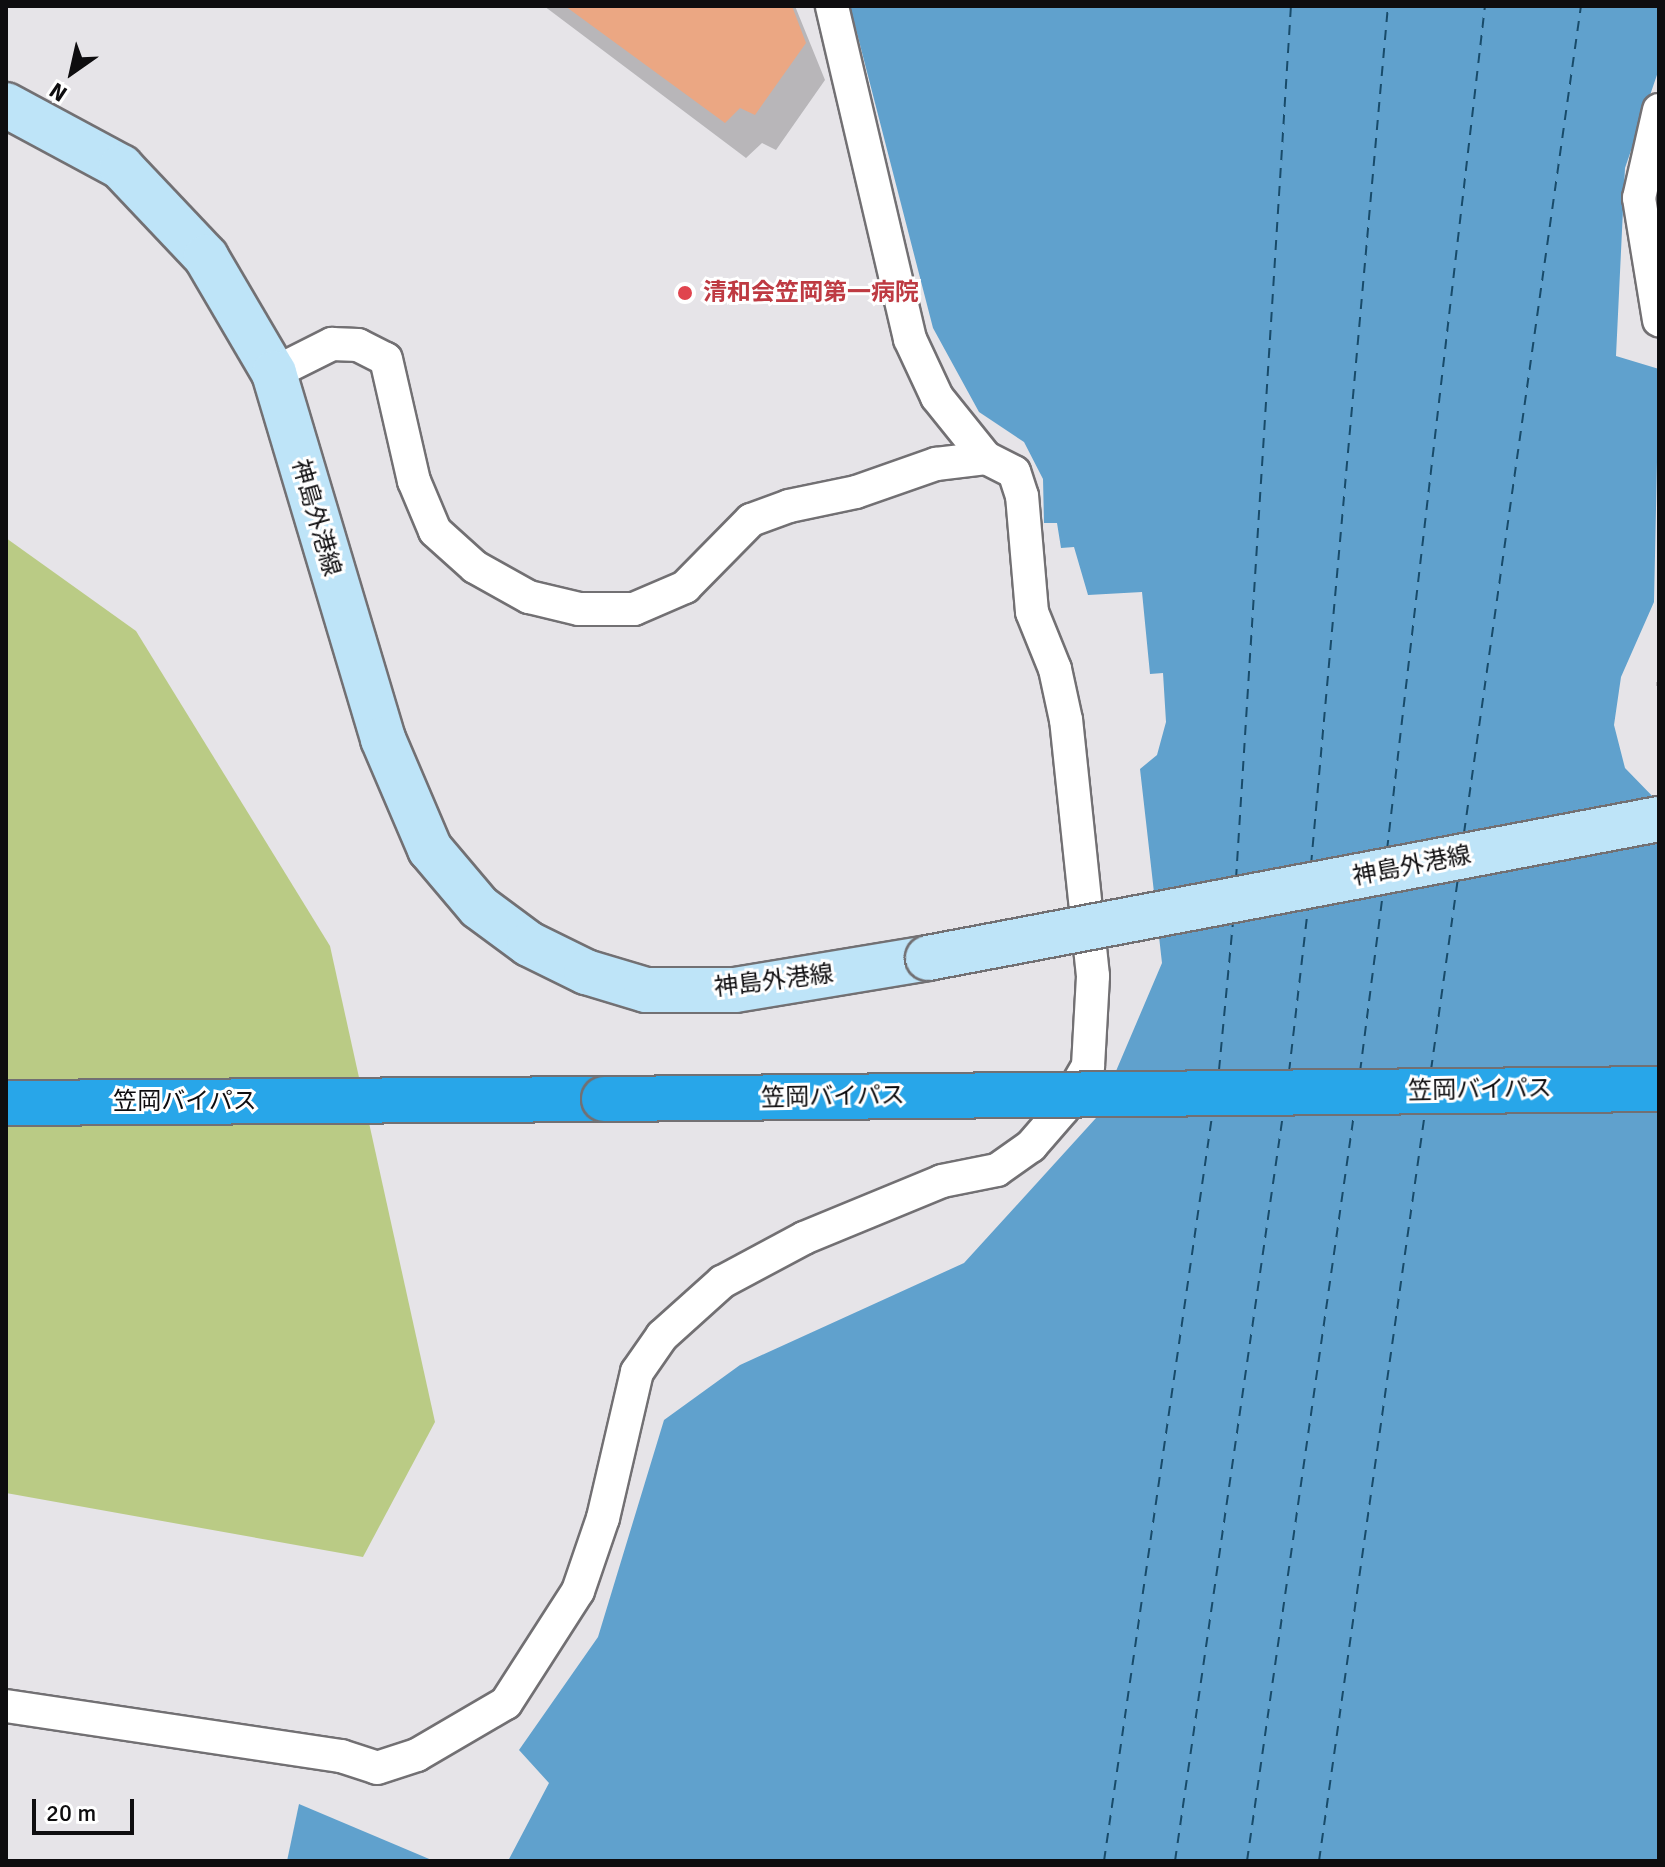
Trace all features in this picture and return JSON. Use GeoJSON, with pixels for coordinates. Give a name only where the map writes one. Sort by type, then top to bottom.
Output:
{"type":"FeatureCollection","features":[{"type":"Feature","properties":{"kind":"highway","name":"笠岡バイパス"},"geometry":{"type":"LineString","coordinates":[[6,1103],[1659,1089]]}},
{"type":"Feature","properties":{"kind":"main road","name":"神島外港線"},"geometry":{"type":"LineString","coordinates":[[6,105],[121,167],[206,257],[274,373],[383,739],[430,849],[479,907],[557,958],[646,990],[735,990],[928,958],[1659,819]]}},
{"type":"Feature","properties":{"kind":"street"},"geometry":{"type":"LineString","coordinates":[[6,1706],[341,1756],[377,1768],[417,1755],[506,1703],[578,1591],[603,1518],[637,1372],[662,1336],[722,1282],[804,1238],[942,1181],[997,1170],[1031,1146],[1063,1109],[1088,1066],[1093,976],[1066,720],[1055,669],[1032,612],[1022,496],[1014,472],[986,458],[937,397],[910,339],[832,6]]}},
{"type":"Feature","properties":{"kind":"street"},"geometry":{"type":"LineString","coordinates":[[1659,110],[1639,198],[1659,320]]}},
{"type":"Feature","properties":{"kind":"street"},"geometry":{"type":"LineString","coordinates":[[274,373],[332,344],[358,345],[386,359],[414,481],[435,531],[475,567],[529,597],[579,609],[634,609],[685,587],[751,520],[789,506],[856,492],[936,464],[986,458]]}},
{"type":"Feature","properties":{"kind":"path"},"geometry":{"type":"LineString","coordinates":[[1659,681],[1659,687]]}},
{"type":"Feature","properties":{"kind":"green space"},"geometry":{"type":"Polygon","coordinates":[[[6,538],[136,631],[330,946],[435,1422],[363,1557],[6,1493],[6,538]]]}},
{"type":"Feature","properties":{"kind":"water"},"geometry":{"type":"Polygon","coordinates":[[[850,6],[1659,6],[1659,69],[1625,168],[1616,356],[1659,369],[1654,602],[1621,677],[1614,725],[1625,768],[1659,803],[1659,1861],[508,1861],[549,1783],[519,1750],[598,1637],[664,1420],[740,1365],[964,1263],[1096,1118],[1162,963],[1140,769],[1157,755],[1166,722],[1163,673],[1150,674],[1142,592],[1088,595],[1074,547],[1061,548],[1057,523],[1044,523],[1043,479],[1024,442],[979,412],[933,328],[850,6]]]}},
{"type":"Feature","properties":{"kind":"water"},"geometry":{"type":"Polygon","coordinates":[[[299,1804],[434,1861],[287,1861],[299,1804]]]}},
{"type":"Feature","properties":{"kind":"building"},"geometry":{"type":"Polygon","coordinates":[[[565,6],[792,6],[806,43],[755,115],[740,108],[725,123],[565,6]]]}},
{"type":"Feature","properties":{"kind":"ferry route"},"geometry":{"type":"LineString","coordinates":[[1236,879],[1291,6]]}},
{"type":"Feature","properties":{"kind":"ferry route"},"geometry":{"type":"LineString","coordinates":[[1311,865],[1388,6]]}},
{"type":"Feature","properties":{"kind":"ferry route"},"geometry":{"type":"LineString","coordinates":[[1387,850],[1485,6]]}},
{"type":"Feature","properties":{"kind":"ferry route"},"geometry":{"type":"LineString","coordinates":[[1464,833],[1581,6]]}},
{"type":"Feature","properties":{"kind":"ferry route"},"geometry":{"type":"LineString","coordinates":[[1431,1070],[1458,879]]}},
{"type":"Feature","properties":{"kind":"ferry route"},"geometry":{"type":"LineString","coordinates":[[1360,1072],[1383,892]]}},
{"type":"Feature","properties":{"kind":"ferry route"},"geometry":{"type":"LineString","coordinates":[[1289,1072],[1308,908]]}},
{"type":"Feature","properties":{"kind":"ferry route"},"geometry":{"type":"LineString","coordinates":[[1219,1070],[1233,921]]}},
{"type":"Feature","properties":{"kind":"ferry route"},"geometry":{"type":"LineString","coordinates":[[1319,1861],[1425,1112]]}},
{"type":"Feature","properties":{"kind":"ferry route"},"geometry":{"type":"LineString","coordinates":[[1175,1861],[1283,1114]]}},
{"type":"Feature","properties":{"kind":"ferry route"},"geometry":{"type":"LineString","coordinates":[[1247,1861],[1354,1114]]}},
{"type":"Feature","properties":{"kind":"ferry route"},"geometry":{"type":"LineString","coordinates":[[1104,1861],[1212,1116]]}},
{"type":"Feature","properties":{"kind":"place","name":"清和会笠岡第一病院"},"geometry":{"type":"Point","coordinates":[685,293]}}]}
